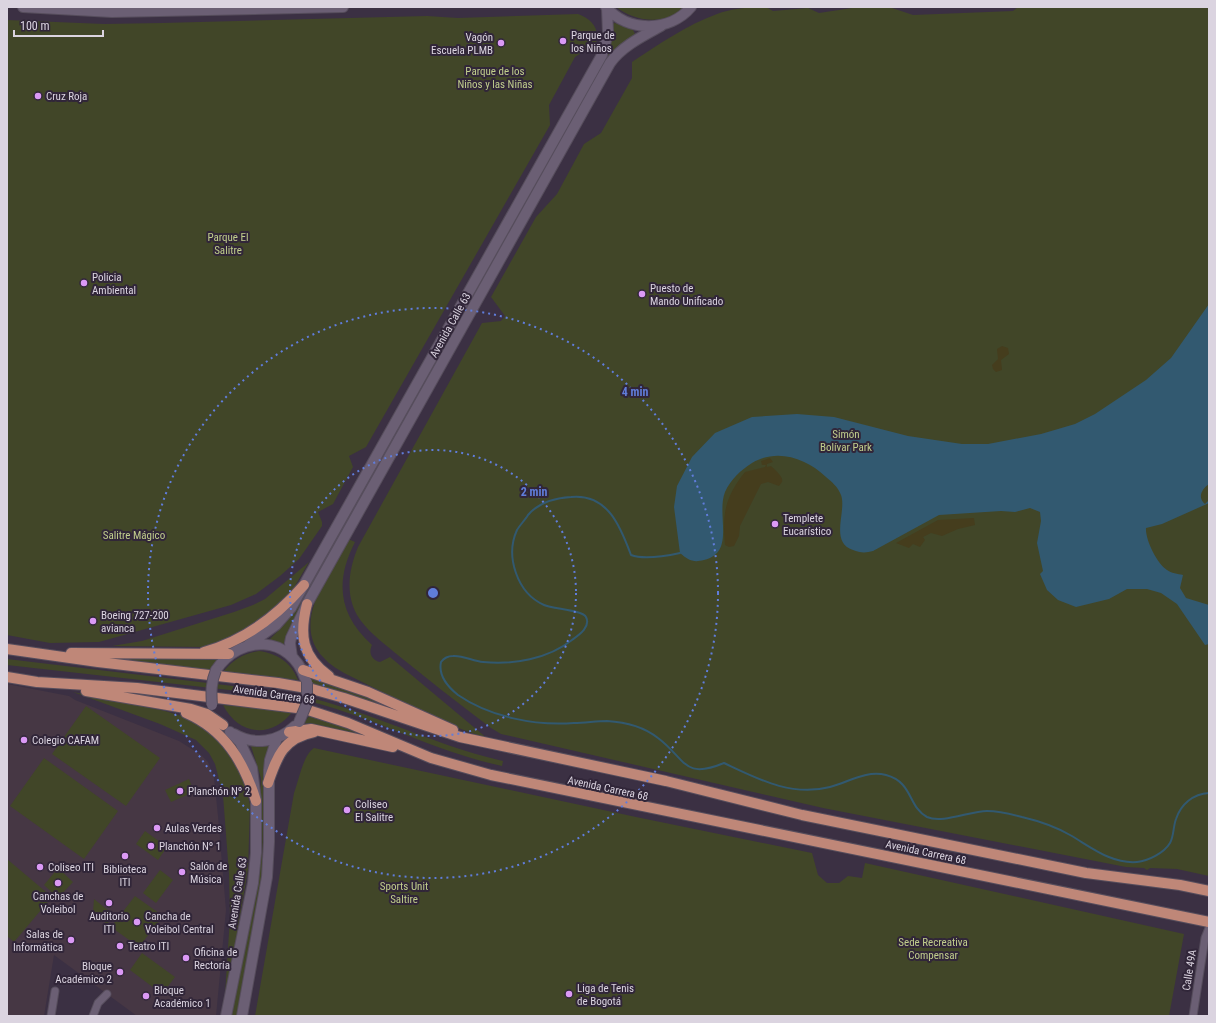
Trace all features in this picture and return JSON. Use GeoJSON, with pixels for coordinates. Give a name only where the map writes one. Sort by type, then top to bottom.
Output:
{"type":"FeatureCollection","features":[{"type":"Feature","properties":{"kind":"main road"},"geometry":{"type":"LineString","coordinates":[[22,7],[131,9],[343,7]]}},
{"type":"Feature","properties":{"kind":"main road","name":"Avenida Calle 63"},"geometry":{"type":"LineString","coordinates":[[292,656],[290,638],[307,604],[610,63],[628,46],[689,10],[698,7]]}},
{"type":"Feature","properties":{"kind":"main road"},"geometry":{"type":"LineString","coordinates":[[607,8],[619,18],[628,22],[643,26],[661,26]]}},
{"type":"Feature","properties":{"kind":"main road","name":"Avenida Calle 63"},"geometry":{"type":"LineString","coordinates":[[248,645],[266,634],[285,616],[304,585],[602,55],[608,33],[607,8]]}},
{"type":"Feature","properties":{"kind":"main road"},"geometry":{"type":"LineString","coordinates":[[417,383],[428,389]]}},
{"type":"Feature","properties":{"kind":"main road"},"geometry":{"type":"LineString","coordinates":[[192,655],[222,646],[253,630],[280,610],[304,585]]}},
{"type":"Feature","properties":{"kind":"main road"},"geometry":{"type":"LineString","coordinates":[[307,604],[302,632],[305,647],[316,665],[338,682]]}},
{"type":"Feature","properties":{"kind":"main road"},"geometry":{"type":"LineString","coordinates":[[41,654],[101,652],[192,655],[229,654],[248,645],[271,645],[292,656],[302,670],[307,682],[307,703],[299,722],[289,732]]}},
{"type":"Feature","properties":{"kind":"main road","name":"Avenida Carrera 68"},"geometry":{"type":"LineString","coordinates":[[7,649],[278,683],[344,698],[442,732],[477,741],[666,781],[802,815],[1106,877],[1173,884],[1209,891]]}},
{"type":"Feature","properties":{"kind":"main road"},"geometry":{"type":"LineString","coordinates":[[227,728],[212,705],[212,681],[216,670],[229,654]]}},
{"type":"Feature","properties":{"kind":"main road"},"geometry":{"type":"LineString","coordinates":[[302,670],[368,692],[477,741]]}},
{"type":"Feature","properties":{"kind":"main road","name":"Avenida Carrera 68"},"geometry":{"type":"LineString","coordinates":[[7,677],[37,682],[137,688],[305,709],[348,723],[413,751],[466,769],[507,779],[1209,922]]}},
{"type":"Feature","properties":{"kind":"main road"},"geometry":{"type":"LineString","coordinates":[[37,682],[199,711],[241,738],[253,741],[265,741],[277,738],[289,732],[304,729],[413,751]]}},
{"type":"Feature","properties":{"kind":"main road"},"geometry":{"type":"LineString","coordinates":[[166,705],[198,718],[224,738],[245,769],[256,801]]}},
{"type":"Feature","properties":{"kind":"main road","name":"Avenida Calle 63"},"geometry":{"type":"LineString","coordinates":[[226,1016],[254,872],[256,801],[254,778],[250,761],[240,742],[227,728]]}},
{"type":"Feature","properties":{"kind":"main road"},"geometry":{"type":"LineString","coordinates":[[268,783],[275,762],[283,748],[301,736],[324,732]]}},
{"type":"Feature","properties":{"kind":"main road"},"geometry":{"type":"LineString","coordinates":[[242,1016],[266,884],[269,842],[268,783],[270,760],[277,738]]}},
{"type":"Feature","properties":{"kind":"street","name":"Calle 49A"},"geometry":{"type":"LineString","coordinates":[[1193,1016],[1205,938],[1209,928]]}},
{"type":"Feature","properties":{"kind":"street"},"geometry":{"type":"LineString","coordinates":[[51,1016],[55,991]]}},
{"type":"Feature","properties":{"kind":"street"},"geometry":{"type":"LineString","coordinates":[[93,1016],[98,1002],[106,994]]}},
{"type":"Feature","properties":{"kind":"shaded area"},"geometry":{"type":"Polygon","coordinates":[[[7,684],[69,696],[75,700],[179,741],[201,755],[208,762],[214,778],[226,910],[216,1016],[137,1016],[54,955],[44,1016],[7,1016],[7,684]]]}},
{"type":"Feature","properties":{"kind":"green space"},"geometry":{"type":"Polygon","coordinates":[[[616,7],[685,7],[669,17],[650,20],[632,16],[616,7]]]}},
{"type":"Feature","properties":{"kind":"green space","name":"Simón Bolívar Park"},"geometry":{"type":"Polygon","coordinates":[[[766,7],[773,11],[808,8],[819,13],[852,8],[889,7],[913,15],[1013,11],[1018,7],[1209,7],[1209,876],[1177,869],[1150,868],[1147,870],[1144,868],[1126,867],[823,808],[501,734],[479,719],[394,652],[369,630],[357,615],[351,598],[350,581],[352,564],[358,547],[482,323],[501,321],[505,316],[491,297],[536,217],[557,194],[584,144],[601,133],[632,78],[632,62],[673,35],[706,18],[727,11],[766,7]]]}},
{"type":"Feature","properties":{"kind":"green space","name":"Parque El Salitre"},"geometry":{"type":"Polygon","coordinates":[[[578,14],[594,25],[597,33],[596,43],[575,57],[549,105],[550,125],[366,447],[349,456],[353,467],[333,504],[318,512],[322,526],[299,559],[256,594],[231,605],[99,642],[50,643],[7,635],[7,20],[104,24],[427,16],[458,18],[578,14]]]}},
{"type":"Feature","properties":{"kind":"green space"},"geometry":{"type":"Polygon","coordinates":[[[615,23],[633,30],[635,34],[587,99],[545,168],[468,311],[308,592],[287,633],[283,646],[268,641],[284,625],[293,613],[607,53],[613,37],[612,24],[615,23]]]}},
{"type":"Feature","properties":{"kind":"green space"},"geometry":{"type":"Polygon","coordinates":[[[348,539],[355,542],[344,570],[343,596],[346,609],[352,621],[372,645],[370,651],[373,658],[380,662],[390,657],[488,739],[445,723],[346,674],[326,661],[314,644],[311,629],[312,614],[316,598],[348,539]]]}},
{"type":"Feature","properties":{"kind":"green space"},"geometry":{"type":"Polygon","coordinates":[[[309,562],[292,591],[280,604],[238,635],[207,647],[112,646],[142,641],[253,605],[265,599],[309,562]]]}},
{"type":"Feature","properties":{"kind":"green space"},"geometry":{"type":"Polygon","coordinates":[[[259,651],[272,654],[283,660],[292,668],[298,680],[223,672],[239,658],[259,651]]]}},
{"type":"Feature","properties":{"kind":"green space"},"geometry":{"type":"Polygon","coordinates":[[[86,657],[217,659],[210,671],[86,657]]]}},
{"type":"Feature","properties":{"kind":"green space"},"geometry":{"type":"Polygon","coordinates":[[[7,659],[283,692],[311,698],[366,715],[475,754],[503,761],[502,766],[446,750],[366,719],[311,702],[283,696],[7,665],[7,659]]]}},
{"type":"Feature","properties":{"kind":"green space"},"geometry":{"type":"Polygon","coordinates":[[[309,677],[380,701],[416,718],[313,686],[309,677]]]}},
{"type":"Feature","properties":{"kind":"green space"},"geometry":{"type":"Polygon","coordinates":[[[73,692],[165,711],[185,717],[213,734],[230,754],[244,780],[250,805],[248,869],[224,1011],[230,917],[229,874],[223,795],[215,764],[209,753],[196,740],[160,724],[73,692]]]}},
{"type":"Feature","properties":{"kind":"green space"},"geometry":{"type":"Polygon","coordinates":[[[223,705],[293,711],[285,720],[275,726],[266,730],[256,730],[247,728],[238,723],[223,705]]]}},
{"type":"Feature","properties":{"kind":"green space"},"geometry":{"type":"Polygon","coordinates":[[[86,706],[160,758],[126,806],[52,754],[86,706]]]}},
{"type":"Feature","properties":{"kind":"green space"},"geometry":{"type":"Polygon","coordinates":[[[310,715],[381,741],[304,723],[310,715]]]}},
{"type":"Feature","properties":{"kind":"green space"},"geometry":{"type":"Polygon","coordinates":[[[269,745],[264,767],[262,885],[238,1016],[230,1016],[257,884],[261,778],[251,746],[269,745]]]}},
{"type":"Feature","properties":{"kind":"green space","name":"Sports Unit Saltire"},"geometry":{"type":"Polygon","coordinates":[[[314,748],[812,853],[818,875],[827,883],[839,883],[848,876],[862,878],[865,863],[1184,934],[1169,1016],[255,1016],[294,793],[304,762],[310,751],[314,748]]]}},
{"type":"Feature","properties":{"kind":"green space"},"geometry":{"type":"Polygon","coordinates":[[[44,758],[118,811],[84,859],[10,806],[44,758]]]}},
{"type":"Feature","properties":{"kind":"green space","name":"Planchón Nº 2"},"geometry":{"type":"Polygon","coordinates":[[[189,779],[194,792],[171,802],[165,790],[189,779]]]}},
{"type":"Feature","properties":{"kind":"green space","name":"Planchón Nº 1"},"geometry":{"type":"Polygon","coordinates":[[[145,831],[167,847],[158,860],[136,844],[145,831]]]}},
{"type":"Feature","properties":{"kind":"green space"},"geometry":{"type":"Polygon","coordinates":[[[7,859],[52,897],[14,942],[7,936],[7,859]]]}},
{"type":"Feature","properties":{"kind":"green space","name":"Canchas de Voleibol"},"geometry":{"type":"Polygon","coordinates":[[[58,868],[73,882],[58,898],[44,885],[58,868]]]}},
{"type":"Feature","properties":{"kind":"green space"},"geometry":{"type":"Polygon","coordinates":[[[160,870],[173,880],[156,903],[143,893],[160,870]]]}},
{"type":"Feature","properties":{"kind":"green space"},"geometry":{"type":"Polygon","coordinates":[[[135,896],[163,916],[139,947],[111,927],[135,896]]]}},
{"type":"Feature","properties":{"kind":"green space"},"geometry":{"type":"Polygon","coordinates":[[[94,899],[114,915],[107,924],[93,912],[94,899]]]}},
{"type":"Feature","properties":{"kind":"green space"},"geometry":{"type":"Polygon","coordinates":[[[142,953],[175,977],[162,994],[130,970],[142,953]]]}},
{"type":"Feature","properties":{"kind":"sand"},"geometry":{"type":"Polygon","coordinates":[[[1002,346],[1008,348],[1009,354],[1001,360],[1002,370],[996,372],[992,365],[998,359],[997,349],[1002,346]]]}},
{"type":"Feature","properties":{"kind":"sand"},"geometry":{"type":"Polygon","coordinates":[[[770,458],[773,462],[767,464],[767,467],[771,466],[777,472],[782,478],[782,482],[779,486],[768,482],[761,484],[740,526],[739,536],[734,546],[729,547],[725,545],[724,524],[726,506],[729,498],[738,481],[745,472],[765,467],[766,465],[762,465],[761,461],[770,458]]]}},
{"type":"Feature","properties":{"kind":"sand"},"geometry":{"type":"Polygon","coordinates":[[[974,518],[975,525],[958,529],[942,536],[931,533],[923,537],[925,540],[920,547],[913,544],[909,548],[896,543],[938,520],[974,518]]]}},
{"type":"Feature","properties":{"kind":"water"},"geometry":{"type":"Polygon","coordinates":[[[1209,304],[1209,484],[1201,493],[1201,499],[1205,504],[1209,500],[1209,503],[1162,524],[1146,528],[1146,533],[1156,557],[1163,567],[1169,571],[1183,575],[1180,588],[1186,598],[1209,605],[1209,644],[1205,645],[1177,604],[1161,593],[1147,589],[1127,589],[1109,599],[1076,607],[1058,600],[1047,590],[1040,574],[1043,571],[1037,543],[1041,521],[1040,512],[1030,508],[1015,512],[1001,511],[939,515],[873,551],[858,552],[853,550],[846,546],[840,533],[842,502],[841,495],[838,490],[833,483],[818,470],[800,460],[791,457],[771,456],[762,459],[752,463],[733,479],[725,492],[722,511],[722,541],[720,550],[714,556],[700,561],[694,561],[688,559],[680,553],[674,507],[677,486],[692,457],[715,433],[752,417],[797,414],[834,417],[908,436],[962,444],[988,444],[1041,434],[1075,424],[1095,414],[1146,380],[1171,358],[1209,304]]]}},
{"type":"Feature","properties":{"kind":"waterway"},"geometry":{"type":"LineString","coordinates":[[680,553],[649,557],[631,555],[623,534],[611,514],[604,506],[584,497],[559,498],[542,504],[528,515],[517,530],[512,551],[516,573],[520,583],[535,599],[544,605],[574,611],[584,615],[587,621],[586,627],[578,636],[563,647],[530,659],[494,663],[460,656],[445,658],[441,662],[440,667],[442,676],[447,685],[454,692],[471,703],[484,709],[513,718],[559,724],[607,721],[634,726],[653,734],[680,760],[692,768],[711,768],[724,763],[775,785],[802,790],[830,787],[865,775],[886,775],[895,778],[901,783],[916,807],[927,817],[940,819],[987,811],[1009,814],[1035,820],[1053,827],[1110,858],[1128,862],[1146,860],[1164,850],[1170,843],[1176,819],[1184,804],[1198,795],[1209,793]]}},
{"type":"Feature","properties":{"kind":"place","name":"Parque de los Niños"},"geometry":{"type":"Point","coordinates":[563,41]}},
{"type":"Feature","properties":{"kind":"place","name":"Vagón Escuela PLMB"},"geometry":{"type":"Point","coordinates":[501,43]}},
{"type":"Feature","properties":{"kind":"place","name":"Cruz Roja"},"geometry":{"type":"Point","coordinates":[38,96]}},
{"type":"Feature","properties":{"kind":"place","name":"Policia Ambiental"},"geometry":{"type":"Point","coordinates":[84,283]}},
{"type":"Feature","properties":{"kind":"place","name":"Puesto de Mando Unificado"},"geometry":{"type":"Point","coordinates":[642,294]}},
{"type":"Feature","properties":{"kind":"place","name":"Templete Eucarístico"},"geometry":{"type":"Point","coordinates":[775,524]}},
{"type":"Feature","properties":{"kind":"place","name":"Boeing 727-200 avianca"},"geometry":{"type":"Point","coordinates":[93,621]}},
{"type":"Feature","properties":{"kind":"place","name":"Colegio CAFAM"},"geometry":{"type":"Point","coordinates":[24,740]}},
{"type":"Feature","properties":{"kind":"place","name":"Planchón Nº 2"},"geometry":{"type":"Point","coordinates":[180,791]}},
{"type":"Feature","properties":{"kind":"place","name":"Coliseo El Salitre"},"geometry":{"type":"Point","coordinates":[347,810]}},
{"type":"Feature","properties":{"kind":"place","name":"Aulas Verdes"},"geometry":{"type":"Point","coordinates":[157,828]}},
{"type":"Feature","properties":{"kind":"place","name":"Planchón Nº 1"},"geometry":{"type":"Point","coordinates":[151,846]}},
{"type":"Feature","properties":{"kind":"place","name":"Biblioteca ITI"},"geometry":{"type":"Point","coordinates":[125,856]}},
{"type":"Feature","properties":{"kind":"place","name":"Coliseo ITI"},"geometry":{"type":"Point","coordinates":[40,867]}},
{"type":"Feature","properties":{"kind":"place","name":"Salón de Música"},"geometry":{"type":"Point","coordinates":[182,872]}},
{"type":"Feature","properties":{"kind":"place","name":"Canchas de Voleibol"},"geometry":{"type":"Point","coordinates":[58,883]}},
{"type":"Feature","properties":{"kind":"place","name":"Auditorio ITI"},"geometry":{"type":"Point","coordinates":[109,903]}},
{"type":"Feature","properties":{"kind":"place","name":"Cancha de Voleibol Central"},"geometry":{"type":"Point","coordinates":[137,922]}},
{"type":"Feature","properties":{"kind":"place","name":"Salas de Informática"},"geometry":{"type":"Point","coordinates":[71,940]}},
{"type":"Feature","properties":{"kind":"place","name":"Teatro ITI"},"geometry":{"type":"Point","coordinates":[120,946]}},
{"type":"Feature","properties":{"kind":"place","name":"Oficina de Rectoría"},"geometry":{"type":"Point","coordinates":[186,958]}},
{"type":"Feature","properties":{"kind":"place","name":"Bloque Académico 2"},"geometry":{"type":"Point","coordinates":[120,972]}},
{"type":"Feature","properties":{"kind":"place","name":"Liga de Tenis de Bogotá"},"geometry":{"type":"Point","coordinates":[569,994]}},
{"type":"Feature","properties":{"kind":"place","name":"Bloque Académico 1"},"geometry":{"type":"Point","coordinates":[146,996]}},
{"type":"Feature","properties":{"kind":"park label","name":"Parque de los Niños y las Niñas"},"geometry":{"type":"Point","coordinates":[495,77]}},
{"type":"Feature","properties":{"kind":"park label","name":"Salitre Mágico"},"geometry":{"type":"Point","coordinates":[134,535]}},
{"type":"Feature","properties":{"kind":"park label","name":"Sede Recreativa Compensar"},"geometry":{"type":"Point","coordinates":[933,948]}}]}
